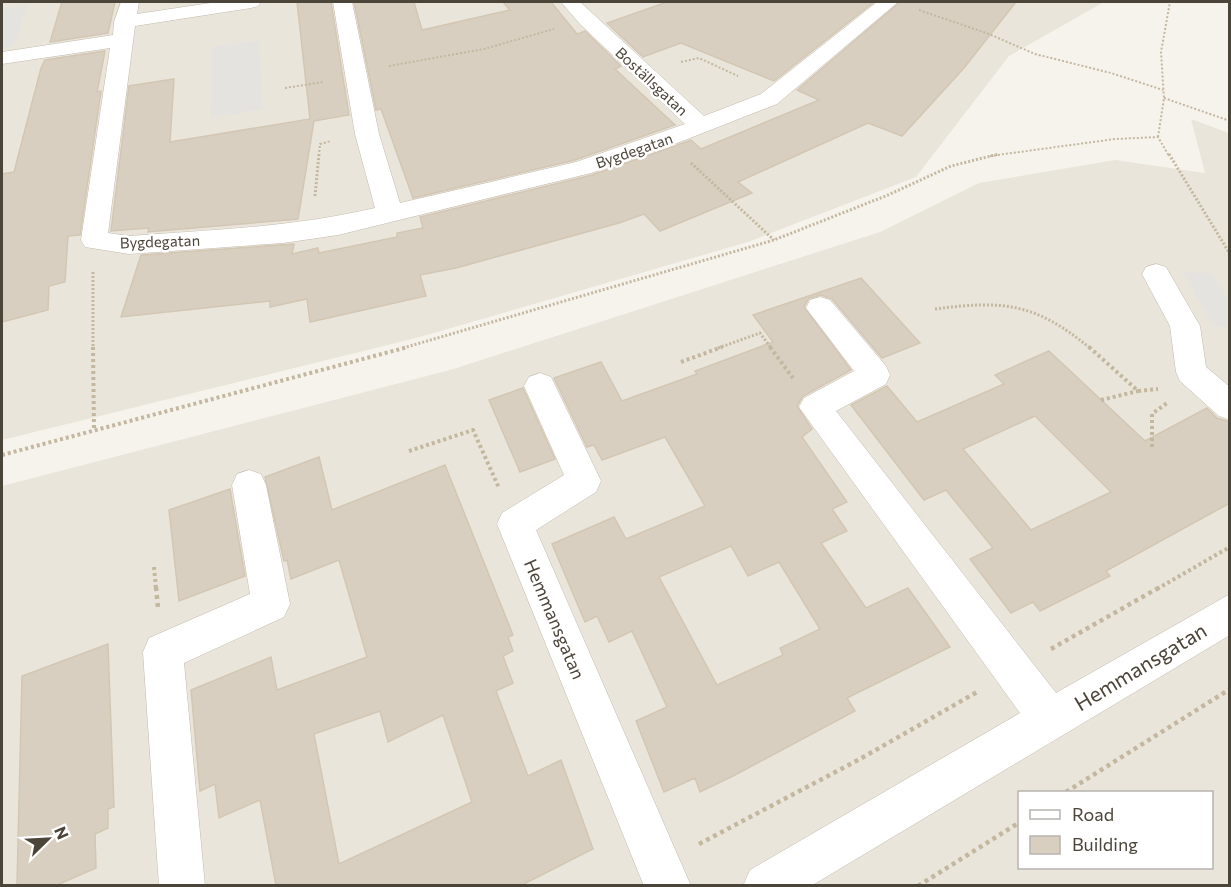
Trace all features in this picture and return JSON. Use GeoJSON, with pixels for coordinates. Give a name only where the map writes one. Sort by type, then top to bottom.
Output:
{"type":"FeatureCollection","features":[{"type":"Feature","properties":{"kind":"street"},"geometry":{"type":"LineString","coordinates":[[2,58],[126,21],[251,2]]}},
{"type":"Feature","properties":{"kind":"street"},"geometry":{"type":"LineString","coordinates":[[342,2],[367,134],[390,214]]}},
{"type":"Feature","properties":{"kind":"street","name":"Boställsgatan"},"geometry":{"type":"LineString","coordinates":[[570,2],[586,20],[701,126],[769,99],[888,2]]}},
{"type":"Feature","properties":{"kind":"street","name":"Bygdegatan"},"geometry":{"type":"LineString","coordinates":[[126,21],[94,240],[129,246],[313,230],[563,173],[701,126]]}},
{"type":"Feature","properties":{"kind":"street"},"geometry":{"type":"LineString","coordinates":[[1156,274],[1185,326],[1191,372],[1222,400]]}},
{"type":"Feature","properties":{"kind":"street"},"geometry":{"type":"LineString","coordinates":[[820,308],[876,375],[815,408],[1050,719]]}},
{"type":"Feature","properties":{"kind":"street"},"geometry":{"type":"LineString","coordinates":[[515,524],[584,481],[540,386]]}},
{"type":"Feature","properties":{"kind":"street"},"geometry":{"type":"LineString","coordinates":[[182,885],[163,652],[271,604],[249,485]]}},
{"type":"Feature","properties":{"kind":"street","name":"Hemmansgatan"},"geometry":{"type":"LineString","coordinates":[[515,524],[664,875]]}},
{"type":"Feature","properties":{"kind":"street","name":"Hemmansgatan"},"geometry":{"type":"LineString","coordinates":[[766,885],[1230,613]]}},
{"type":"Feature","properties":{"kind":"path"},"geometry":{"type":"LineString","coordinates":[[1170,2],[1161,52],[1164,98],[1158,137],[1230,254]]}},
{"type":"Feature","properties":{"kind":"path"},"geometry":{"type":"LineString","coordinates":[[916,9],[989,34],[1035,54],[1111,73],[1163,90]]}},
{"type":"Feature","properties":{"kind":"path"},"geometry":{"type":"LineString","coordinates":[[355,72],[484,49],[586,20]]}},
{"type":"Feature","properties":{"kind":"path"},"geometry":{"type":"LineString","coordinates":[[642,71],[699,58],[777,93]]}},
{"type":"Feature","properties":{"kind":"path"},"geometry":{"type":"LineString","coordinates":[[1164,98],[1230,121]]}},
{"type":"Feature","properties":{"kind":"path"},"geometry":{"type":"LineString","coordinates":[[313,230],[320,144],[367,134]]}},
{"type":"Feature","properties":{"kind":"path"},"geometry":{"type":"LineString","coordinates":[[2,455],[338,367],[568,303],[774,240],[888,195],[951,166],[992,155],[1115,139],[1158,137]]}},
{"type":"Feature","properties":{"kind":"path"},"geometry":{"type":"LineString","coordinates":[[664,140],[718,186],[774,240]]}},
{"type":"Feature","properties":{"kind":"path"},"geometry":{"type":"LineString","coordinates":[[94,240],[94,430]]}},
{"type":"Feature","properties":{"kind":"path"},"geometry":{"type":"LineString","coordinates":[[935,309],[984,303],[1022,309],[1073,334],[1138,391]]}},
{"type":"Feature","properties":{"kind":"path"},"geometry":{"type":"LineString","coordinates":[[681,362],[760,333],[815,408]]}},
{"type":"Feature","properties":{"kind":"path"},"geometry":{"type":"LineString","coordinates":[[1101,400],[1138,391],[1172,388],[1222,400]]}},
{"type":"Feature","properties":{"kind":"path"},"geometry":{"type":"LineString","coordinates":[[1152,447],[1152,414],[1185,390]]}},
{"type":"Feature","properties":{"kind":"path"},"geometry":{"type":"LineString","coordinates":[[409,451],[473,430],[515,524]]}},
{"type":"Feature","properties":{"kind":"path"},"geometry":{"type":"LineString","coordinates":[[1068,791],[1230,689]]}},
{"type":"Feature","properties":{"kind":"path"},"geometry":{"type":"LineString","coordinates":[[664,875],[860,759]]}},
{"type":"Feature","properties":{"kind":"path"},"geometry":{"type":"LineString","coordinates":[[918,885],[1018,823]]}},
{"type":"Feature","properties":{"kind":"shaded area"},"geometry":{"type":"Polygon","coordinates":[[[2,2],[1104,2],[1009,56],[916,177],[748,242],[420,337],[2,440],[2,2]]]}},
{"type":"Feature","properties":{"kind":"shaded area"},"geometry":{"type":"Polygon","coordinates":[[[27,5],[14,46],[2,48],[2,19],[5,8],[27,5]]]}},
{"type":"Feature","properties":{"kind":"shaded area"},"geometry":{"type":"Polygon","coordinates":[[[259,40],[263,109],[211,118],[212,47],[259,40]]]}},
{"type":"Feature","properties":{"kind":"shaded area"},"geometry":{"type":"Polygon","coordinates":[[[1191,119],[1229,133],[1229,885],[2,886],[2,486],[450,370],[880,232],[979,183],[1115,160],[1205,173],[1191,119]]]}},
{"type":"Feature","properties":{"kind":"shaded area"},"geometry":{"type":"Polygon","coordinates":[[[1183,272],[1212,273],[1229,301],[1229,327],[1214,327],[1183,272]]]}},
{"type":"Feature","properties":{"kind":"building"},"geometry":{"type":"Polygon","coordinates":[[[62,2],[115,2],[108,33],[50,42],[62,2]]]}},
{"type":"Feature","properties":{"kind":"building"},"geometry":{"type":"Polygon","coordinates":[[[297,2],[331,2],[349,115],[314,121],[298,219],[148,232],[149,228],[111,231],[129,86],[174,79],[170,142],[310,119],[297,2]]]}},
{"type":"Feature","properties":{"kind":"building"},"geometry":{"type":"Polygon","coordinates":[[[354,2],[414,2],[422,30],[510,10],[503,2],[551,2],[577,34],[585,31],[621,66],[615,69],[675,125],[575,160],[413,198],[381,109],[376,110],[354,2]]]}},
{"type":"Feature","properties":{"kind":"building"},"geometry":{"type":"Polygon","coordinates":[[[667,2],[874,2],[774,81],[681,43],[643,57],[607,23],[667,2]]]}},
{"type":"Feature","properties":{"kind":"building"},"geometry":{"type":"Polygon","coordinates":[[[900,2],[1016,2],[964,68],[902,136],[868,123],[738,182],[752,193],[660,231],[644,214],[456,268],[420,275],[426,296],[310,322],[307,299],[270,307],[270,301],[121,317],[141,255],[294,244],[292,254],[318,248],[319,253],[397,237],[397,233],[423,228],[420,217],[592,175],[691,140],[701,149],[819,100],[797,90],[900,2]]]}},
{"type":"Feature","properties":{"kind":"building"},"geometry":{"type":"Polygon","coordinates":[[[105,51],[97,92],[101,91],[80,235],[68,236],[65,282],[49,286],[48,310],[2,322],[2,174],[14,172],[41,68],[45,60],[105,51]]]}},
{"type":"Feature","properties":{"kind":"building"},"geometry":{"type":"Polygon","coordinates":[[[861,278],[920,343],[882,358],[832,299],[821,295],[809,298],[804,307],[851,370],[803,396],[797,406],[812,429],[802,437],[847,502],[832,509],[847,531],[821,543],[866,608],[908,588],[950,647],[847,698],[855,711],[733,776],[700,792],[695,778],[664,792],[636,721],[667,707],[632,631],[609,642],[597,616],[585,622],[552,544],[614,517],[626,539],[705,506],[665,437],[602,460],[594,445],[587,447],[554,378],[601,362],[622,401],[697,374],[695,371],[773,342],[753,315],[861,278]],[[731,546],[659,577],[717,685],[783,655],[780,648],[820,629],[779,562],[748,576],[731,546]]]}},
{"type":"Feature","properties":{"kind":"building"},"geometry":{"type":"Polygon","coordinates":[[[1049,351],[1145,441],[1207,408],[1217,418],[1230,422],[1230,503],[1106,571],[1110,576],[1040,611],[1033,602],[1011,613],[970,559],[993,548],[946,490],[924,500],[851,405],[887,386],[917,422],[1004,384],[995,375],[1049,351]],[[1035,416],[963,449],[1031,530],[1111,492],[1035,416]]]}},
{"type":"Feature","properties":{"kind":"building"},"geometry":{"type":"Polygon","coordinates":[[[523,388],[555,459],[520,472],[489,400],[523,388]]]}},
{"type":"Feature","properties":{"kind":"building"},"geometry":{"type":"Polygon","coordinates":[[[319,457],[332,510],[445,465],[513,635],[508,637],[513,651],[503,656],[513,683],[496,691],[528,776],[561,760],[593,849],[522,885],[276,885],[260,800],[219,818],[215,784],[200,791],[191,690],[271,657],[277,690],[367,657],[339,560],[291,579],[287,560],[284,561],[265,477],[319,457]],[[380,711],[314,734],[339,864],[472,802],[443,715],[388,742],[380,711]]]}},
{"type":"Feature","properties":{"kind":"building"},"geometry":{"type":"Polygon","coordinates":[[[230,489],[245,576],[179,601],[169,510],[230,489]]]}},
{"type":"Feature","properties":{"kind":"building"},"geometry":{"type":"Polygon","coordinates":[[[108,644],[114,807],[108,809],[108,828],[95,834],[96,868],[57,885],[17,885],[22,676],[108,644]]]}}]}
